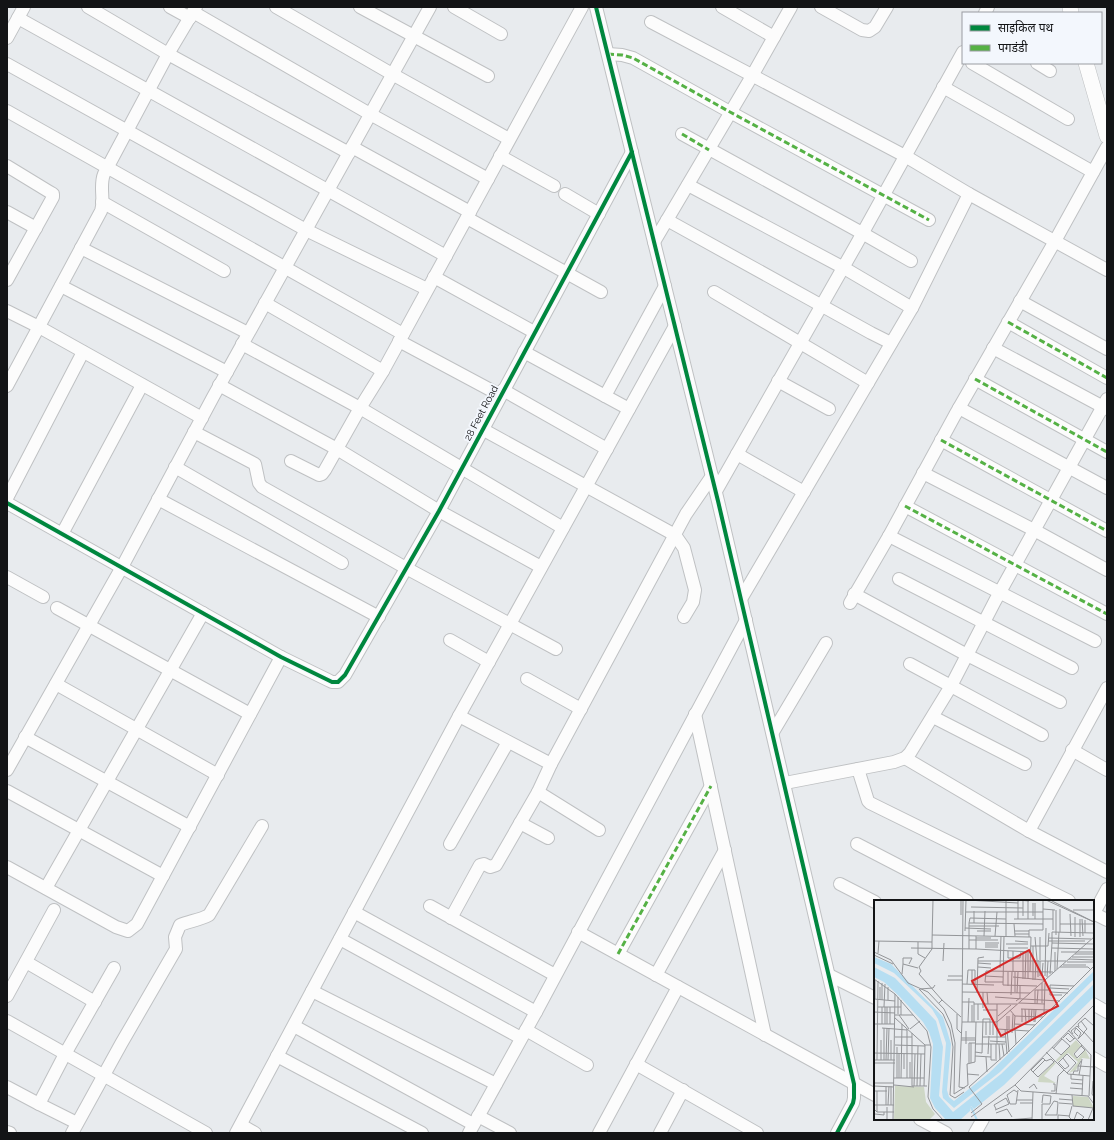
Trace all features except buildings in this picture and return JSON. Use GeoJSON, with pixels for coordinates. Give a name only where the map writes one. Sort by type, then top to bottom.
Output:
{"type":"FeatureCollection","features":[{"type":"Feature","properties":{"kind":"street"},"geometry":{"type":"LineString","coordinates":[[88,7],[168,54],[350,150],[468,215],[566,274],[601,292]]}},
{"type":"Feature","properties":{"kind":"street"},"geometry":{"type":"LineString","coordinates":[[170,7],[193,12],[370,114],[488,179]]}},
{"type":"Feature","properties":{"kind":"street"},"geometry":{"type":"LineString","coordinates":[[276,7],[392,74],[510,139]]}},
{"type":"Feature","properties":{"kind":"street"},"geometry":{"type":"LineString","coordinates":[[360,7],[488,76]]}},
{"type":"Feature","properties":{"kind":"street"},"geometry":{"type":"LineString","coordinates":[[7,770],[122,567],[219,385],[430,7]]}},
{"type":"Feature","properties":{"kind":"street"},"geometry":{"type":"LineString","coordinates":[[454,7],[501,34]]}},
{"type":"Feature","properties":{"kind":"street"},"geometry":{"type":"LineString","coordinates":[[291,462],[316,474],[320,475],[323,472],[383,371],[582,7]]}},
{"type":"Feature","properties":{"kind":"street"},"geometry":{"type":"LineString","coordinates":[[596,7],[716,491],[854,1084],[853,1103],[837,1133]]}},
{"type":"Feature","properties":{"kind":"street"},"geometry":{"type":"LineString","coordinates":[[722,7],[774,37]]}},
{"type":"Feature","properties":{"kind":"street"},"geometry":{"type":"LineString","coordinates":[[654,242],[791,7]]}},
{"type":"Feature","properties":{"kind":"street"},"geometry":{"type":"LineString","coordinates":[[821,7],[862,30],[869,31],[875,27],[887,7]]}},
{"type":"Feature","properties":{"kind":"street"},"geometry":{"type":"LineString","coordinates":[[7,38],[21,12],[149,91],[446,256]]}},
{"type":"Feature","properties":{"kind":"street"},"geometry":{"type":"LineString","coordinates":[[7,386],[101,212],[103,205],[102,179],[168,54],[193,12]]}},
{"type":"Feature","properties":{"kind":"street"},"geometry":{"type":"LineString","coordinates":[[651,22],[905,156],[969,194],[1107,270]]}},
{"type":"Feature","properties":{"kind":"street"},"geometry":{"type":"LineString","coordinates":[[608,54],[622,55],[633,58],[929,220]]}},
{"type":"Feature","properties":{"kind":"street"},"geometry":{"type":"LineString","coordinates":[[716,491],[844,268],[943,87],[962,56]]}},
{"type":"Feature","properties":{"kind":"street"},"geometry":{"type":"LineString","coordinates":[[7,64],[306,230],[427,290]]}},
{"type":"Feature","properties":{"kind":"street"},"geometry":{"type":"LineString","coordinates":[[974,64],[1068,119]]}},
{"type":"Feature","properties":{"kind":"street"},"geometry":{"type":"LineString","coordinates":[[1039,64],[1050,71]]}},
{"type":"Feature","properties":{"kind":"street"},"geometry":{"type":"LineString","coordinates":[[1086,64],[1107,136]]}},
{"type":"Feature","properties":{"kind":"street"},"geometry":{"type":"LineString","coordinates":[[943,87],[1093,172]]}},
{"type":"Feature","properties":{"kind":"street"},"geometry":{"type":"LineString","coordinates":[[7,111],[285,267],[401,337],[607,449]]}},
{"type":"Feature","properties":{"kind":"street"},"geometry":{"type":"LineString","coordinates":[[682,134],[911,261]]}},
{"type":"Feature","properties":{"kind":"street"},"geometry":{"type":"LineString","coordinates":[[1060,702],[852,599],[889,536],[975,379],[1055,241],[1107,147]]}},
{"type":"Feature","properties":{"kind":"street","name":"28 Feet Road"},"geometry":{"type":"LineString","coordinates":[[281,657],[332,682],[336,683],[341,680],[439,511],[632,152]]}},
{"type":"Feature","properties":{"kind":"street"},"geometry":{"type":"LineString","coordinates":[[500,156],[554,186]]}},
{"type":"Feature","properties":{"kind":"street"},"geometry":{"type":"LineString","coordinates":[[7,166],[53,194],[52,199],[36,228],[11,262],[7,280]]}},
{"type":"Feature","properties":{"kind":"street"},"geometry":{"type":"LineString","coordinates":[[688,184],[844,268],[912,308]]}},
{"type":"Feature","properties":{"kind":"street"},"geometry":{"type":"LineString","coordinates":[[565,194],[599,214]]}},
{"type":"Feature","properties":{"kind":"street"},"geometry":{"type":"LineString","coordinates":[[741,599],[912,308],[969,194]]}},
{"type":"Feature","properties":{"kind":"street"},"geometry":{"type":"LineString","coordinates":[[102,202],[224,270]]}},
{"type":"Feature","properties":{"kind":"street"},"geometry":{"type":"LineString","coordinates":[[7,212],[36,228]]}},
{"type":"Feature","properties":{"kind":"street"},"geometry":{"type":"LineString","coordinates":[[667,220],[891,343]]}},
{"type":"Feature","properties":{"kind":"street"},"geometry":{"type":"LineString","coordinates":[[81,248],[248,333]]}},
{"type":"Feature","properties":{"kind":"street"},"geometry":{"type":"LineString","coordinates":[[434,277],[534,332]]}},
{"type":"Feature","properties":{"kind":"street"},"geometry":{"type":"LineString","coordinates":[[61,286],[227,372]]}},
{"type":"Feature","properties":{"kind":"street"},"geometry":{"type":"LineString","coordinates":[[606,396],[665,286]]}},
{"type":"Feature","properties":{"kind":"street"},"geometry":{"type":"LineString","coordinates":[[714,292],[868,383]]}},
{"type":"Feature","properties":{"kind":"street"},"geometry":{"type":"LineString","coordinates":[[1020,301],[1107,349]]}},
{"type":"Feature","properties":{"kind":"street"},"geometry":{"type":"LineString","coordinates":[[265,303],[383,371]]}},
{"type":"Feature","properties":{"kind":"street"},"geometry":{"type":"LineString","coordinates":[[7,310],[202,418]]}},
{"type":"Feature","properties":{"kind":"street"},"geometry":{"type":"LineString","coordinates":[[1008,322],[1107,378]]}},
{"type":"Feature","properties":{"kind":"street"},"geometry":{"type":"LineString","coordinates":[[255,1133],[238,1129],[509,624],[675,326]]}},
{"type":"Feature","properties":{"kind":"street"},"geometry":{"type":"LineString","coordinates":[[242,344],[360,408],[563,528]]}},
{"type":"Feature","properties":{"kind":"street"},"geometry":{"type":"LineString","coordinates":[[784,783],[894,762],[905,758],[910,753],[951,686],[1015,564],[1085,439],[1106,405],[993,348]]}},
{"type":"Feature","properties":{"kind":"street"},"geometry":{"type":"LineString","coordinates":[[7,498],[83,352]]}},
{"type":"Feature","properties":{"kind":"street"},"geometry":{"type":"LineString","coordinates":[[524,352],[629,408]]}},
{"type":"Feature","properties":{"kind":"street"},"geometry":{"type":"LineString","coordinates":[[975,379],[1107,452]]}},
{"type":"Feature","properties":{"kind":"street"},"geometry":{"type":"LineString","coordinates":[[778,381],[829,409]]}},
{"type":"Feature","properties":{"kind":"street"},"geometry":{"type":"LineString","coordinates":[[62,534],[142,384]]}},
{"type":"Feature","properties":{"kind":"street"},"geometry":{"type":"LineString","coordinates":[[219,385],[337,449],[439,511],[541,567]]}},
{"type":"Feature","properties":{"kind":"street"},"geometry":{"type":"LineString","coordinates":[[959,408],[1107,488]]}},
{"type":"Feature","properties":{"kind":"street"},"geometry":{"type":"LineString","coordinates":[[482,429],[675,535],[684,548],[695,590],[693,602],[684,616]]}},
{"type":"Feature","properties":{"kind":"street"},"geometry":{"type":"LineString","coordinates":[[194,432],[255,464],[259,483],[262,487],[406,568],[556,649]]}},
{"type":"Feature","properties":{"kind":"street"},"geometry":{"type":"LineString","coordinates":[[941,440],[1107,531]]}},
{"type":"Feature","properties":{"kind":"street"},"geometry":{"type":"LineString","coordinates":[[737,454],[804,492]]}},
{"type":"Feature","properties":{"kind":"street"},"geometry":{"type":"LineString","coordinates":[[175,467],[342,563]]}},
{"type":"Feature","properties":{"kind":"street"},"geometry":{"type":"LineString","coordinates":[[923,473],[1034,530],[1107,570]]}},
{"type":"Feature","properties":{"kind":"street"},"geometry":{"type":"LineString","coordinates":[[451,918],[480,864],[490,867],[496,865],[538,792],[551,764],[686,514],[712,476]]}},
{"type":"Feature","properties":{"kind":"street"},"geometry":{"type":"LineString","coordinates":[[158,499],[378,618]]}},
{"type":"Feature","properties":{"kind":"street"},"geometry":{"type":"LineString","coordinates":[[7,503],[281,657],[137,924],[128,931],[116,927],[7,867]]}},
{"type":"Feature","properties":{"kind":"street"},"geometry":{"type":"LineString","coordinates":[[905,506],[1107,614]]}},
{"type":"Feature","properties":{"kind":"street"},"geometry":{"type":"LineString","coordinates":[[889,536],[1095,641]]}},
{"type":"Feature","properties":{"kind":"street"},"geometry":{"type":"LineString","coordinates":[[7,577],[44,597]]}},
{"type":"Feature","properties":{"kind":"street"},"geometry":{"type":"LineString","coordinates":[[899,579],[1072,668]]}},
{"type":"Feature","properties":{"kind":"street"},"geometry":{"type":"LineString","coordinates":[[57,608],[250,714]]}},
{"type":"Feature","properties":{"kind":"street"},"geometry":{"type":"LineString","coordinates":[[46,888],[203,613]]}},
{"type":"Feature","properties":{"kind":"street"},"geometry":{"type":"LineString","coordinates":[[473,1125],[536,1012],[746,620]]}},
{"type":"Feature","properties":{"kind":"street"},"geometry":{"type":"LineString","coordinates":[[450,640],[489,662]]}},
{"type":"Feature","properties":{"kind":"street"},"geometry":{"type":"LineString","coordinates":[[773,732],[826,642]]}},
{"type":"Feature","properties":{"kind":"street"},"geometry":{"type":"LineString","coordinates":[[910,664],[1042,735]]}},
{"type":"Feature","properties":{"kind":"street"},"geometry":{"type":"LineString","coordinates":[[527,679],[582,709]]}},
{"type":"Feature","properties":{"kind":"street"},"geometry":{"type":"LineString","coordinates":[[56,684],[137,728],[218,775]]}},
{"type":"Feature","properties":{"kind":"street"},"geometry":{"type":"LineString","coordinates":[[1029,831],[1107,688]]}},
{"type":"Feature","properties":{"kind":"street"},"geometry":{"type":"LineString","coordinates":[[695,714],[765,1035]]}},
{"type":"Feature","properties":{"kind":"street"},"geometry":{"type":"LineString","coordinates":[[459,716],[551,764]]}},
{"type":"Feature","properties":{"kind":"street"},"geometry":{"type":"LineString","coordinates":[[933,717],[1025,764]]}},
{"type":"Feature","properties":{"kind":"street"},"geometry":{"type":"LineString","coordinates":[[26,737],[190,827]]}},
{"type":"Feature","properties":{"kind":"street"},"geometry":{"type":"LineString","coordinates":[[450,844],[508,742]]}},
{"type":"Feature","properties":{"kind":"street"},"geometry":{"type":"LineString","coordinates":[[1072,750],[1107,770]]}},
{"type":"Feature","properties":{"kind":"street"},"geometry":{"type":"LineString","coordinates":[[905,758],[1029,831],[1107,872]]}},
{"type":"Feature","properties":{"kind":"street"},"geometry":{"type":"LineString","coordinates":[[858,769],[868,801],[870,803],[1067,900]]}},
{"type":"Feature","properties":{"kind":"street"},"geometry":{"type":"LineString","coordinates":[[618,954],[711,786]]}},
{"type":"Feature","properties":{"kind":"street"},"geometry":{"type":"LineString","coordinates":[[7,791],[163,876]]}},
{"type":"Feature","properties":{"kind":"street"},"geometry":{"type":"LineString","coordinates":[[538,792],[599,830]]}},
{"type":"Feature","properties":{"kind":"street"},"geometry":{"type":"LineString","coordinates":[[520,823],[548,838]]}},
{"type":"Feature","properties":{"kind":"street"},"geometry":{"type":"LineString","coordinates":[[7,1086],[39,1104],[75,1128],[176,949],[175,937],[180,925],[209,915],[262,826]]}},
{"type":"Feature","properties":{"kind":"street"},"geometry":{"type":"LineString","coordinates":[[857,844],[965,900]]}},
{"type":"Feature","properties":{"kind":"street"},"geometry":{"type":"LineString","coordinates":[[656,975],[725,850]]}},
{"type":"Feature","properties":{"kind":"street"},"geometry":{"type":"LineString","coordinates":[[840,884],[874,901]]}},
{"type":"Feature","properties":{"kind":"street"},"geometry":{"type":"LineString","coordinates":[[1094,912],[1107,889]]}},
{"type":"Feature","properties":{"kind":"street"},"geometry":{"type":"LineString","coordinates":[[430,906],[555,975]]}},
{"type":"Feature","properties":{"kind":"street"},"geometry":{"type":"LineString","coordinates":[[7,996],[54,910]]}},
{"type":"Feature","properties":{"kind":"street"},"geometry":{"type":"LineString","coordinates":[[354,912],[536,1012]]}},
{"type":"Feature","properties":{"kind":"street"},"geometry":{"type":"LineString","coordinates":[[1094,914],[1107,920]]}},
{"type":"Feature","properties":{"kind":"street"},"geometry":{"type":"LineString","coordinates":[[578,932],[874,1094]]}},
{"type":"Feature","properties":{"kind":"street"},"geometry":{"type":"LineString","coordinates":[[340,938],[523,1034],[587,1065]]}},
{"type":"Feature","properties":{"kind":"street"},"geometry":{"type":"LineString","coordinates":[[26,962],[95,1002]]}},
{"type":"Feature","properties":{"kind":"street"},"geometry":{"type":"LineString","coordinates":[[39,1104],[65,1054],[114,968]]}},
{"type":"Feature","properties":{"kind":"street"},"geometry":{"type":"LineString","coordinates":[[829,975],[874,998]]}},
{"type":"Feature","properties":{"kind":"street"},"geometry":{"type":"LineString","coordinates":[[599,1133],[678,987]]}},
{"type":"Feature","properties":{"kind":"street"},"geometry":{"type":"LineString","coordinates":[[312,991],[496,1084]]}},
{"type":"Feature","properties":{"kind":"street"},"geometry":{"type":"LineString","coordinates":[[1094,1005],[1107,1012]]}},
{"type":"Feature","properties":{"kind":"street"},"geometry":{"type":"LineString","coordinates":[[7,1021],[206,1133]]}},
{"type":"Feature","properties":{"kind":"street"},"geometry":{"type":"LineString","coordinates":[[294,1026],[473,1125],[510,1133]]}},
{"type":"Feature","properties":{"kind":"street"},"geometry":{"type":"LineString","coordinates":[[277,1056],[422,1133]]}},
{"type":"Feature","properties":{"kind":"street"},"geometry":{"type":"LineString","coordinates":[[1094,1059],[1107,1066]]}},
{"type":"Feature","properties":{"kind":"street"},"geometry":{"type":"LineString","coordinates":[[636,1064],[757,1133]]}},
{"type":"Feature","properties":{"kind":"street"},"geometry":{"type":"LineString","coordinates":[[660,1133],[682,1090]]}},
{"type":"Feature","properties":{"kind":"street"},"geometry":{"type":"LineString","coordinates":[[922,1120],[946,1133]]}},
{"type":"Feature","properties":{"kind":"street"},"geometry":{"type":"LineString","coordinates":[[975,1133],[982,1120]]}},
{"type":"Feature","properties":{"kind":"marked path"},"geometry":{"type":"LineString","coordinates":[[608,54],[622,55],[633,58],[929,220]]}},
{"type":"Feature","properties":{"kind":"marked path"},"geometry":{"type":"LineString","coordinates":[[682,134],[709,150]]}},
{"type":"Feature","properties":{"kind":"marked path"},"geometry":{"type":"LineString","coordinates":[[1008,322],[1107,378]]}},
{"type":"Feature","properties":{"kind":"marked path"},"geometry":{"type":"LineString","coordinates":[[975,379],[1107,452]]}},
{"type":"Feature","properties":{"kind":"marked path"},"geometry":{"type":"LineString","coordinates":[[941,440],[1107,531]]}},
{"type":"Feature","properties":{"kind":"marked path"},"geometry":{"type":"LineString","coordinates":[[905,506],[1107,614]]}},
{"type":"Feature","properties":{"kind":"marked path"},"geometry":{"type":"LineString","coordinates":[[618,954],[711,786]]}},
{"type":"Feature","properties":{"kind":"cycle path"},"geometry":{"type":"LineString","coordinates":[[596,7],[718,501],[854,1084],[853,1103],[837,1133]]}},
{"type":"Feature","properties":{"kind":"cycle path"},"geometry":{"type":"LineString","coordinates":[[7,503],[281,657],[332,682],[338,682],[345,675],[439,511],[632,152]]}}]}
